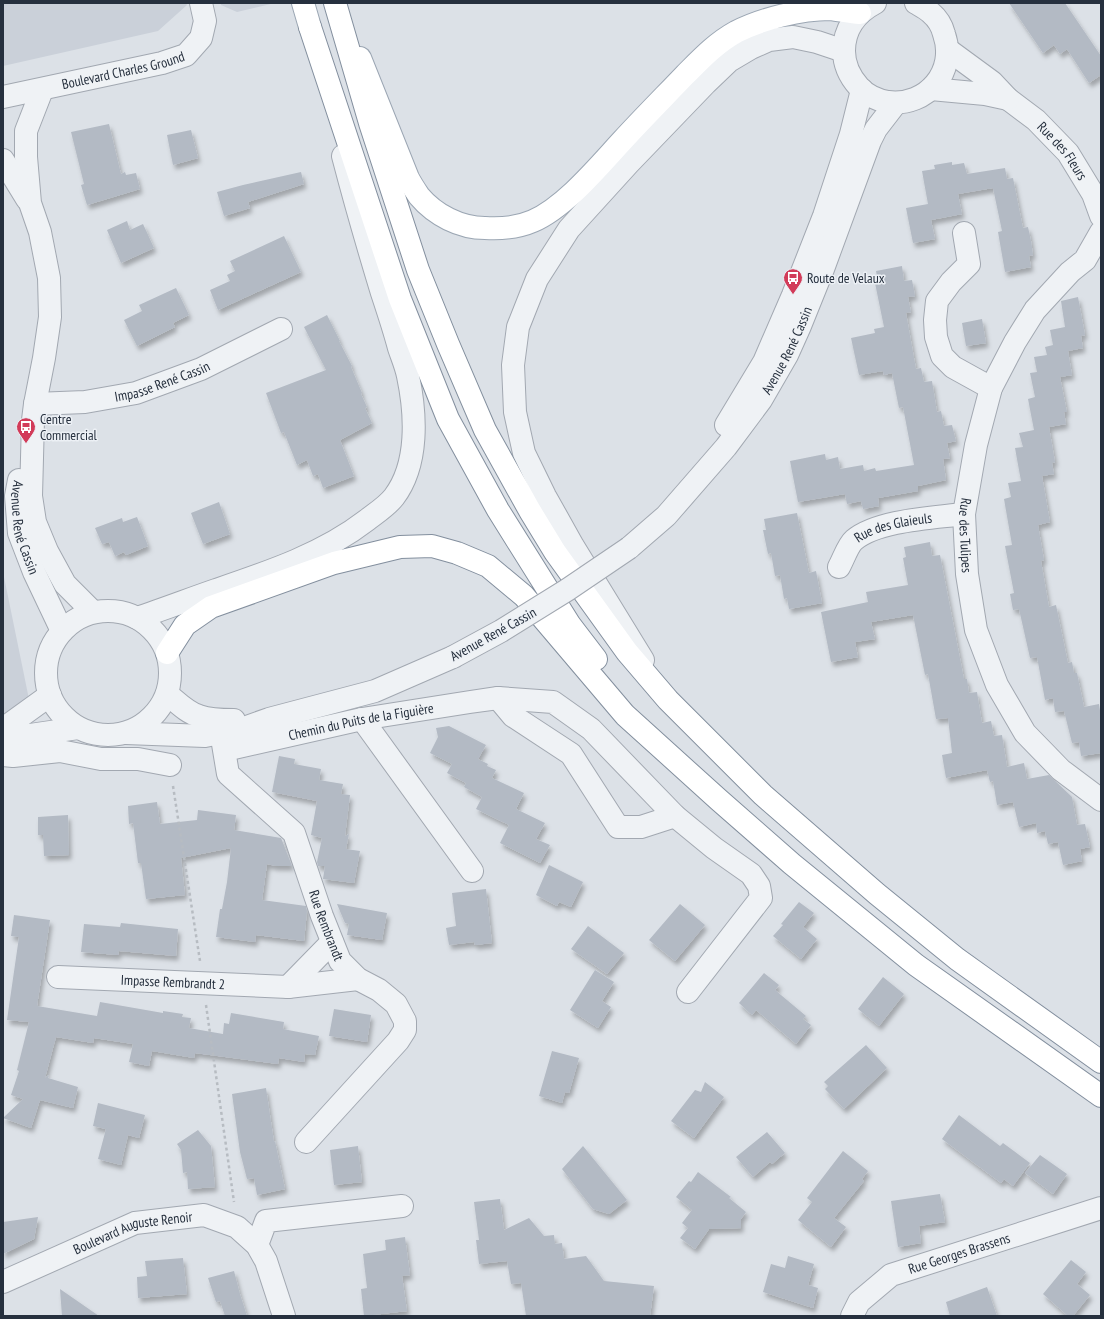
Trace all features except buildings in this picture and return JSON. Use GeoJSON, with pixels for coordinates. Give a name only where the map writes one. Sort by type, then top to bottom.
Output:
{"type":"FeatureCollection","features":[{"type":"Feature","properties":{"kind":"main road"},"geometry":{"type":"LineString","coordinates":[[303,3],[400,299],[448,419],[498,510],[570,625],[616,686],[719,800]]}},
{"type":"Feature","properties":{"kind":"main road"},"geometry":{"type":"LineString","coordinates":[[336,3],[408,178],[419,195],[433,209],[460,224],[479,228],[514,227],[533,221],[557,207],[594,171],[644,117],[714,46],[736,32],[776,17],[802,12],[830,9],[867,8]]}},
{"type":"Feature","properties":{"kind":"main road"},"geometry":{"type":"LineString","coordinates":[[336,3],[388,179],[418,270],[485,430],[530,511],[555,552],[627,652],[668,700],[763,795],[877,894],[957,960],[1101,1062]]}},
{"type":"Feature","properties":{"kind":"main road"},"geometry":{"type":"LineString","coordinates":[[167,652],[185,625],[211,606],[334,563],[400,547],[432,546],[457,553],[488,566],[524,596],[625,715],[792,864],[916,966],[1101,1096]]}},
{"type":"Feature","properties":{"kind":"street","name":"Boulevard Charles Ground"},"geometry":{"type":"LineString","coordinates":[[3,97],[42,90],[162,63],[186,55],[201,38],[205,21],[201,3]]}},
{"type":"Feature","properties":{"kind":"street"},"geometry":{"type":"LineString","coordinates":[[867,8],[851,24],[847,34],[844,51],[845,61],[850,76],[862,90],[881,101],[896,103],[915,99],[931,89],[941,76],[946,64],[948,49],[943,30],[927,6]]}},
{"type":"Feature","properties":{"kind":"street"},"geometry":{"type":"LineString","coordinates":[[137,618],[275,569],[330,545],[365,522],[394,497],[404,479],[411,458],[414,439],[413,409],[408,374],[362,230],[310,27]]}},
{"type":"Feature","properties":{"kind":"street"},"geometry":{"type":"LineString","coordinates":[[668,700],[573,546],[545,496],[524,453],[515,412],[513,365],[518,327],[537,279],[569,229],[629,163],[729,61],[769,40],[793,37],[817,42],[844,51]]}},
{"type":"Feature","properties":{"kind":"street","name":"Rue des Fleurs"},"geometry":{"type":"LineString","coordinates":[[948,49],[992,82],[1008,99],[1036,120],[1068,153],[1093,194],[1101,216]]}},
{"type":"Feature","properties":{"kind":"street","name":"Rue des Fleurs"},"geometry":{"type":"LineString","coordinates":[[931,89],[986,94],[1008,99]]}},
{"type":"Feature","properties":{"kind":"street","name":"Avenue René Cassin"},"geometry":{"type":"LineString","coordinates":[[30,204],[26,157],[26,131],[42,90]]}},
{"type":"Feature","properties":{"kind":"street","name":"Avenue René Cassin"},"geometry":{"type":"LineString","coordinates":[[686,493],[764,362],[790,305],[826,209],[851,134],[862,90]]}},
{"type":"Feature","properties":{"kind":"street","name":"Avenue René Cassin"},"geometry":{"type":"LineString","coordinates":[[126,733],[205,736],[222,734],[375,691],[453,657],[501,631],[567,590],[629,548],[666,516],[726,447],[761,400],[787,355],[823,270],[870,141],[876,129],[896,103]]}},
{"type":"Feature","properties":{"kind":"street","name":"Avenue René Cassin"},"geometry":{"type":"LineString","coordinates":[[3,160],[30,204],[40,232],[49,278],[50,317],[44,358],[34,412],[20,468],[16,496],[19,533],[34,572],[62,631]]}},
{"type":"Feature","properties":{"kind":"street"},"geometry":{"type":"LineString","coordinates":[[1093,260],[1101,232]]}},
{"type":"Feature","properties":{"kind":"street"},"geometry":{"type":"LineString","coordinates":[[964,233],[969,264],[951,282],[938,301],[934,320],[936,337],[942,356],[953,367],[990,388]]}},
{"type":"Feature","properties":{"kind":"street","name":"Rue des Tulipes"},"geometry":{"type":"LineString","coordinates":[[1093,260],[1070,272],[1035,310],[990,388],[976,445],[964,514],[967,574],[976,630],[997,685],[1025,733],[1061,770],[1101,800]]}},
{"type":"Feature","properties":{"kind":"street","name":"Impasse René Cassin"},"geometry":{"type":"LineString","coordinates":[[34,412],[136,393],[201,369],[281,329]]}},
{"type":"Feature","properties":{"kind":"street","name":"Avenue René Cassin"},"geometry":{"type":"LineString","coordinates":[[34,412],[31,496],[35,522],[47,551],[65,584],[93,612]]}},
{"type":"Feature","properties":{"kind":"street"},"geometry":{"type":"LineString","coordinates":[[3,486],[7,484],[20,468]]}},
{"type":"Feature","properties":{"kind":"street","name":"Rue des Glaieuls"},"geometry":{"type":"LineString","coordinates":[[839,567],[853,541],[870,530],[911,520],[964,514]]}},
{"type":"Feature","properties":{"kind":"street"},"geometry":{"type":"LineString","coordinates":[[108,610],[123,612],[137,618],[150,627],[160,638],[167,652],[170,673],[167,694],[158,711],[144,724],[126,733],[110,736],[94,734],[78,728],[66,719],[56,708],[50,695],[46,678],[47,660],[53,644],[62,631],[76,619],[93,612],[108,610]]}},
{"type":"Feature","properties":{"kind":"street","name":"Avenue René Cassin"},"geometry":{"type":"LineString","coordinates":[[167,694],[222,734]]}},
{"type":"Feature","properties":{"kind":"street"},"geometry":{"type":"LineString","coordinates":[[3,729],[50,695]]}},
{"type":"Feature","properties":{"kind":"street"},"geometry":{"type":"LineString","coordinates":[[498,698],[512,716],[571,754],[618,827],[641,827],[675,816]]}},
{"type":"Feature","properties":{"kind":"street","name":"Chemin du Puits de la Figuière"},"geometry":{"type":"LineString","coordinates":[[222,734],[362,719],[498,698],[553,702],[591,729],[675,816],[714,848],[751,874],[758,886],[761,898],[688,992]]}},
{"type":"Feature","properties":{"kind":"street"},"geometry":{"type":"LineString","coordinates":[[362,719],[472,871]]}},
{"type":"Feature","properties":{"kind":"street"},"geometry":{"type":"LineString","coordinates":[[3,739],[78,728]]}},
{"type":"Feature","properties":{"kind":"street","name":"Rue Rembrandt"},"geometry":{"type":"LineString","coordinates":[[222,734],[228,774],[294,833],[322,916],[340,961],[358,979],[379,990],[396,1004],[405,1021],[405,1030],[398,1041],[306,1142]]}},
{"type":"Feature","properties":{"kind":"street"},"geometry":{"type":"LineString","coordinates":[[3,755],[13,756],[60,751],[101,759],[138,758],[170,765]]}},
{"type":"Feature","properties":{"kind":"street"},"geometry":{"type":"LineString","coordinates":[[288,987],[332,942]]}},
{"type":"Feature","properties":{"kind":"street","name":"Impasse Rembrandt 2"},"geometry":{"type":"LineString","coordinates":[[58,977],[288,987],[358,979]]}},
{"type":"Feature","properties":{"kind":"street"},"geometry":{"type":"LineString","coordinates":[[256,1244],[266,1221],[402,1206]]}},
{"type":"Feature","properties":{"kind":"street","name":"Rue Georges Brassens"},"geometry":{"type":"LineString","coordinates":[[852,1316],[859,1302],[891,1275],[1092,1211]]}},
{"type":"Feature","properties":{"kind":"street","name":"Boulevard Auguste Renoir"},"geometry":{"type":"LineString","coordinates":[[3,1282],[136,1223],[204,1215],[237,1227],[256,1244],[266,1261],[284,1316]]}},
{"type":"Feature","properties":{"kind":"path"},"geometry":{"type":"LineString","coordinates":[[170,765],[203,984],[237,1227]]}},
{"type":"Feature","properties":{"kind":"shaded area"},"geometry":{"type":"Polygon","coordinates":[[[3,3],[186,3],[187,5],[158,31],[3,66],[3,3]]]}},
{"type":"Feature","properties":{"kind":"shaded area"},"geometry":{"type":"Polygon","coordinates":[[[221,3],[275,3],[237,12],[221,5],[221,3]]]}},
{"type":"Feature","properties":{"kind":"shaded area"},"geometry":{"type":"Polygon","coordinates":[[[3,572],[31,709],[3,722],[3,572]]]}},
{"type":"Feature","properties":{"kind":"place","name":"Route de Velaux"},"geometry":{"type":"Point","coordinates":[793,295]}},
{"type":"Feature","properties":{"kind":"place","name":"Centre Commercial"},"geometry":{"type":"Point","coordinates":[26,444]}}]}
